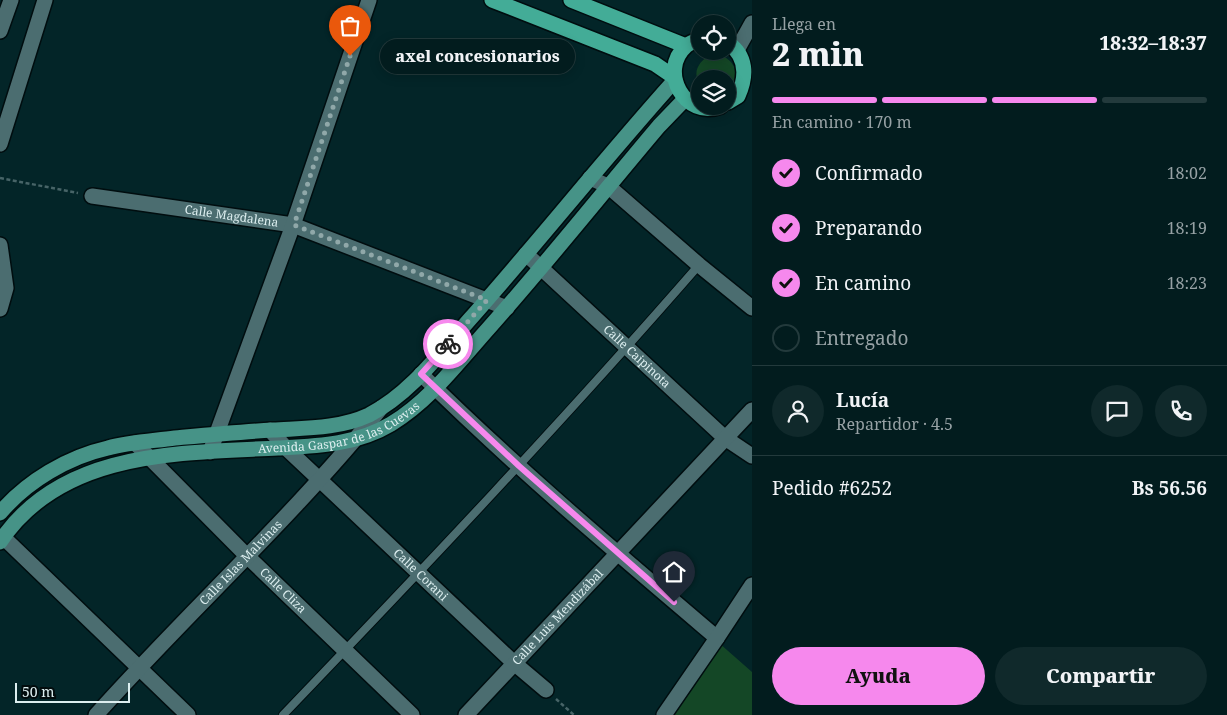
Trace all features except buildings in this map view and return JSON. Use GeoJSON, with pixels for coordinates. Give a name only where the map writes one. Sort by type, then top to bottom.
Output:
{"type":"FeatureCollection","features":[{"type":"Feature","properties":{"kind":"highway"},"geometry":{"type":"LineString","coordinates":[[492,0],[646,60],[675,78]]}},
{"type":"Feature","properties":{"kind":"highway"},"geometry":{"type":"LineString","coordinates":[[571,0],[691,41]]}},
{"type":"Feature","properties":{"kind":"highway"},"geometry":{"type":"LineString","coordinates":[[691,44],[678,58],[675,67],[677,88],[685,99],[691,103]]}},
{"type":"Feature","properties":{"kind":"highway"},"geometry":{"type":"LineString","coordinates":[[736,51],[742,58],[748,80],[739,100]]}},
{"type":"Feature","properties":{"kind":"main road","name":"Avenida Gaspar de las Cuevas"},"geometry":{"type":"LineString","coordinates":[[0,512],[16,495],[64,464],[107,448],[217,434],[327,426],[368,415],[382,407],[421,374],[487,300],[675,78]]}},
{"type":"Feature","properties":{"kind":"main road","name":"Avenida Gaspar de las Cuevas"},"geometry":{"type":"LineString","coordinates":[[2,539],[21,515],[38,500],[63,484],[90,472],[118,463],[148,457],[327,445],[355,440],[392,424],[412,410],[435,388],[507,308],[659,126],[685,99]]}},
{"type":"Feature","properties":{"kind":"street"},"geometry":{"type":"LineString","coordinates":[[0,31],[11,0]]}},
{"type":"Feature","properties":{"kind":"street"},"geometry":{"type":"LineString","coordinates":[[0,144],[45,0]]}},
{"type":"Feature","properties":{"kind":"street"},"geometry":{"type":"LineString","coordinates":[[210,452],[294,225],[369,0]]}},
{"type":"Feature","properties":{"kind":"street"},"geometry":{"type":"LineString","coordinates":[[736,41],[752,23]]}},
{"type":"Feature","properties":{"kind":"street"},"geometry":{"type":"LineString","coordinates":[[590,178],[608,186],[752,308]]}},
{"type":"Feature","properties":{"kind":"street","name":"Calle Magdalena"},"geometry":{"type":"LineString","coordinates":[[92,196],[294,225],[507,308]]}},
{"type":"Feature","properties":{"kind":"street"},"geometry":{"type":"LineString","coordinates":[[0,310],[6,288],[1,253]]}},
{"type":"Feature","properties":{"kind":"street","name":"Calle Caipinota"},"geometry":{"type":"LineString","coordinates":[[526,254],[725,438],[752,456]]}},
{"type":"Feature","properties":{"kind":"street"},"geometry":{"type":"LineString","coordinates":[[421,374],[519,466],[617,553],[718,638]]}},
{"type":"Feature","properties":{"kind":"street","name":"Calle Islas Malvinas"},"geometry":{"type":"LineString","coordinates":[[96,715],[248,556],[355,440],[382,407]]}},
{"type":"Feature","properties":{"kind":"street","name":"Calle Luis Mendizábal"},"geometry":{"type":"LineString","coordinates":[[466,715],[752,410]]}},
{"type":"Feature","properties":{"kind":"street","name":"Calle Corani"},"geometry":{"type":"LineString","coordinates":[[270,430],[286,448],[514,664],[546,690]]}},
{"type":"Feature","properties":{"kind":"street","name":"Calle Cliza"},"geometry":{"type":"LineString","coordinates":[[135,443],[412,715]]}},
{"type":"Feature","properties":{"kind":"street"},"geometry":{"type":"LineString","coordinates":[[2,539],[188,715]]}},
{"type":"Feature","properties":{"kind":"street"},"geometry":{"type":"LineString","coordinates":[[664,715],[718,638],[752,584]]}},
{"type":"Feature","properties":{"kind":"lane"},"geometry":{"type":"LineString","coordinates":[[283,715],[519,466],[627,348],[699,265]]}},
{"type":"Feature","properties":{"kind":"path"},"geometry":{"type":"LineString","coordinates":[[0,178],[92,196]]}},
{"type":"Feature","properties":{"kind":"path"},"geometry":{"type":"LineString","coordinates":[[546,690],[574,715]]}},
{"type":"Feature","properties":{"kind":"green space"},"geometry":{"type":"Polygon","coordinates":[[[729,60],[735,70],[698,70],[703,61],[729,60]]]}},
{"type":"Feature","properties":{"kind":"green space"},"geometry":{"type":"Polygon","coordinates":[[[719,643],[752,672],[752,715],[667,715],[719,643]]]}},
{"type":"Feature","properties":{"kind":"way so far"},"geometry":{"type":"LineString","coordinates":[[350,56],[294,225],[487,300],[448,344]]}},
{"type":"Feature","properties":{"kind":"place","name":"axel concesionarios"},"geometry":{"type":"Point","coordinates":[350,56]}},
{"type":"Feature","properties":{"kind":"route"},"geometry":{"type":"LineString","coordinates":[[448,344],[421,374],[519,466],[674,602]]}}]}
